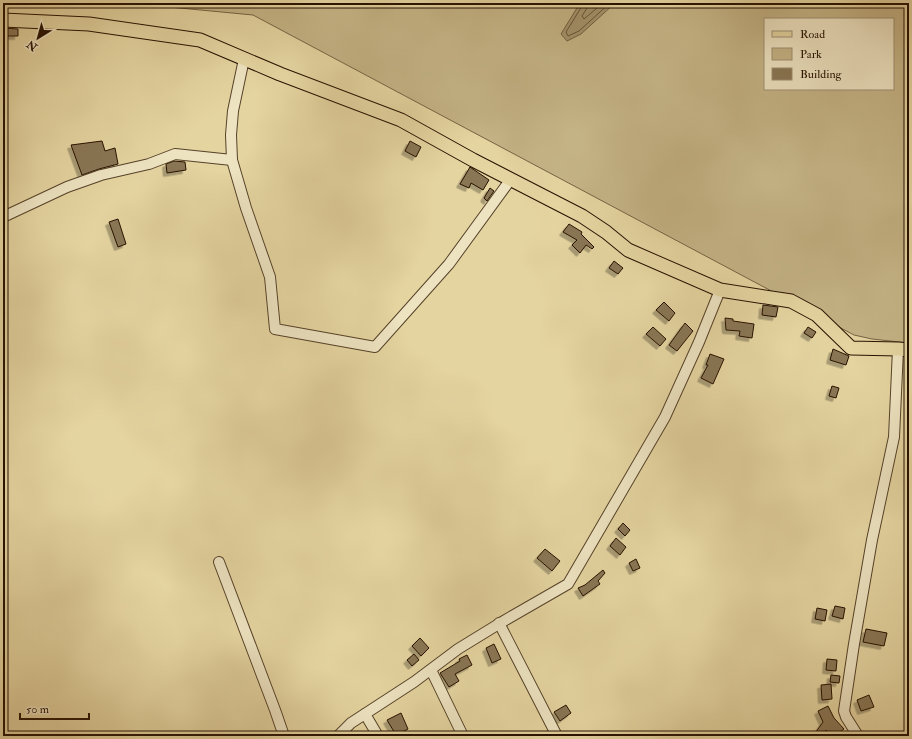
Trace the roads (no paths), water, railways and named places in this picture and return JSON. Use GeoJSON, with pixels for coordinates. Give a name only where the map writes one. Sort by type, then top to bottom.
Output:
{"type":"FeatureCollection","features":[{"type":"Feature","properties":{"kind":"main road"},"geometry":{"type":"LineString","coordinates":[[3,20],[89,24],[200,40],[280,74],[401,120],[582,216],[606,232],[628,250],[720,290],[790,300],[817,315],[851,348],[904,350]]}},
{"type":"Feature","properties":{"kind":"street"},"geometry":{"type":"LineString","coordinates":[[244,59],[233,111],[231,135],[232,160],[246,208],[270,277],[275,329],[376,347],[449,264],[511,179]]}},
{"type":"Feature","properties":{"kind":"street"},"geometry":{"type":"LineString","coordinates":[[3,217],[80,182],[101,175],[149,164],[175,154],[232,160]]}},
{"type":"Feature","properties":{"kind":"street"},"geometry":{"type":"LineString","coordinates":[[338,736],[351,723],[414,682],[458,649],[499,623],[568,584],[665,417],[700,342],[720,290]]}},
{"type":"Feature","properties":{"kind":"street"},"geometry":{"type":"LineString","coordinates":[[858,736],[844,711],[872,540],[894,437],[904,350]]}},
{"type":"Feature","properties":{"kind":"street"},"geometry":{"type":"LineString","coordinates":[[219,562],[284,736]]}},
{"type":"Feature","properties":{"kind":"street"},"geometry":{"type":"LineString","coordinates":[[499,623],[557,736]]}},
{"type":"Feature","properties":{"kind":"street"},"geometry":{"type":"LineString","coordinates":[[430,670],[463,736]]}},
{"type":"Feature","properties":{"kind":"street"},"geometry":{"type":"LineString","coordinates":[[365,714],[378,736]]}},
{"type":"Feature","properties":{"kind":"water"},"geometry":{"type":"Polygon","coordinates":[[[580,3],[615,3],[581,34],[567,41],[561,34],[580,3]]]}}]}
